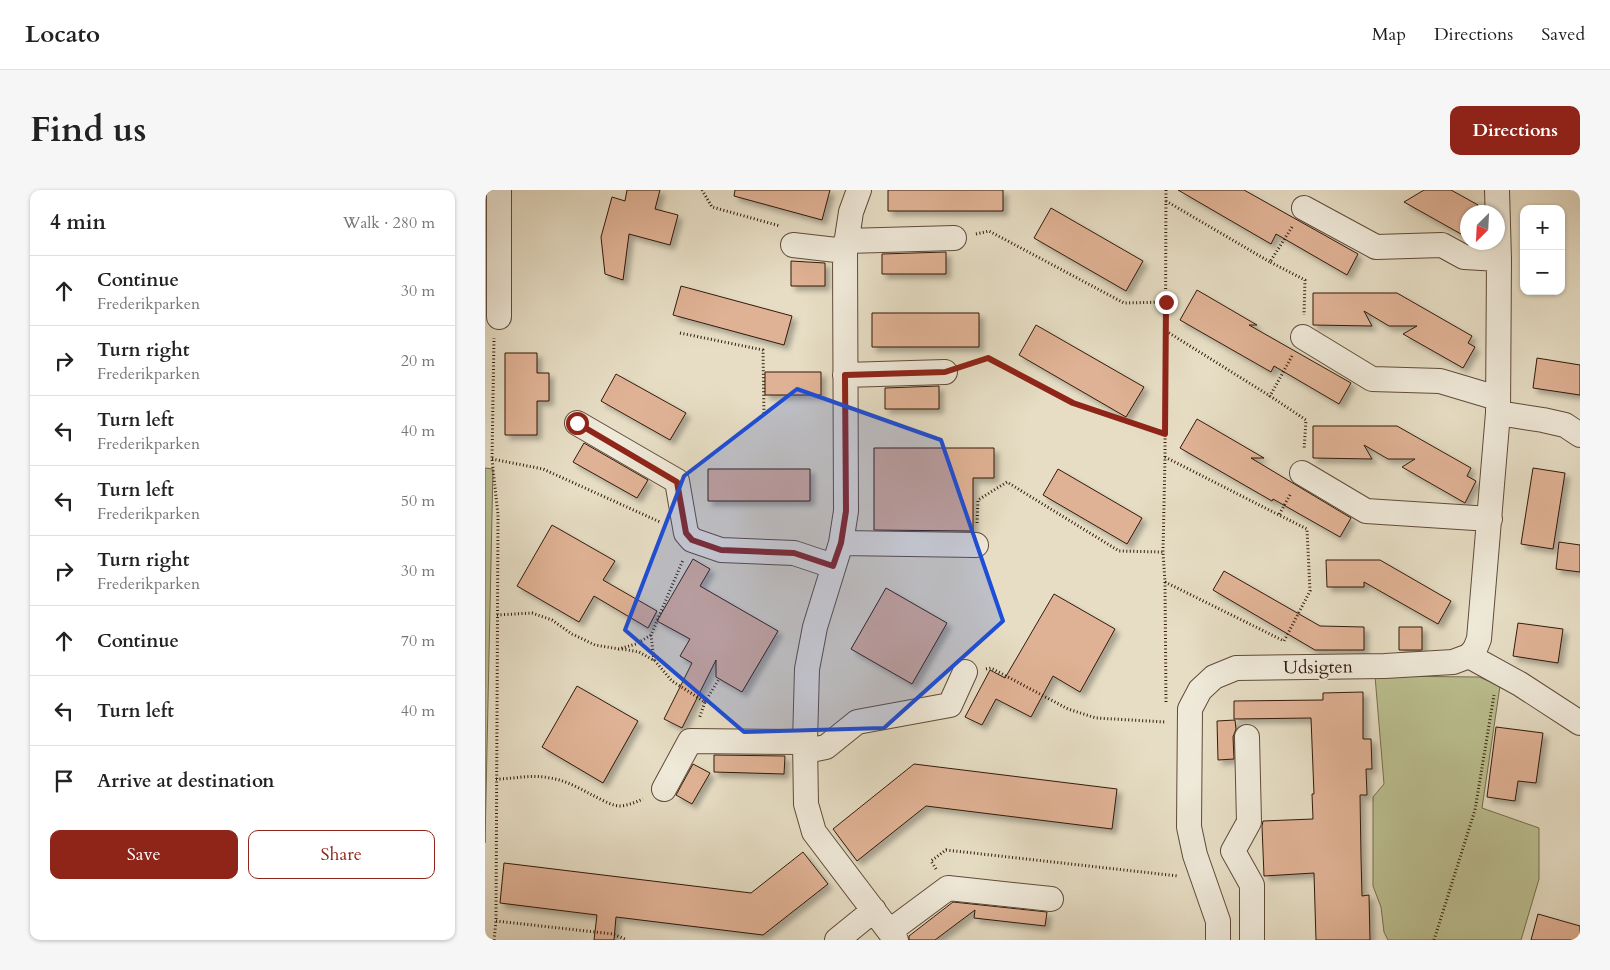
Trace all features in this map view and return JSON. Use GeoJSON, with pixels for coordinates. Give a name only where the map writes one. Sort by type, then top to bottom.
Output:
{"type":"FeatureCollection","features":[{"type":"Feature","properties":{"kind":"street"},"geometry":{"type":"LineString","coordinates":[[499,190],[499,317]]}},
{"type":"Feature","properties":{"kind":"street"},"geometry":{"type":"LineString","coordinates":[[859,190],[851,212],[845,246],[846,511],[841,543],[815,627],[807,669],[806,804],[814,832],[893,935],[948,888],[1051,899]]}},
{"type":"Feature","properties":{"kind":"street"},"geometry":{"type":"LineString","coordinates":[[1497,190],[1499,259],[1498,406],[1479,639],[1475,649],[1469,656],[1520,684],[1580,723]]}},
{"type":"Feature","properties":{"kind":"street"},"geometry":{"type":"LineString","coordinates":[[1304,208],[1376,248],[1442,245],[1465,256],[1499,259]]}},
{"type":"Feature","properties":{"kind":"street"},"geometry":{"type":"LineString","coordinates":[[793,245],[845,246],[953,238]]}},
{"type":"Feature","properties":{"kind":"street"},"geometry":{"type":"LineString","coordinates":[[1303,337],[1372,379],[1440,381],[1498,406],[1565,425],[1580,435]]}},
{"type":"Feature","properties":{"kind":"street"},"geometry":{"type":"LineString","coordinates":[[845,375],[945,372]]}},
{"type":"Feature","properties":{"kind":"street"},"geometry":{"type":"LineString","coordinates":[[577,423],[677,482],[689,537],[721,550],[794,553],[833,566]]}},
{"type":"Feature","properties":{"kind":"street"},"geometry":{"type":"LineString","coordinates":[[1302,473],[1366,511],[1490,519]]}},
{"type":"Feature","properties":{"kind":"street"},"geometry":{"type":"LineString","coordinates":[[841,543],[977,545]]}},
{"type":"Feature","properties":{"kind":"street","name":"Udsigten"},"geometry":{"type":"LineString","coordinates":[[1218,940],[1218,921],[1186,861],[1189,827],[1190,709],[1199,690],[1214,677],[1236,668],[1385,666],[1453,662],[1469,656]]}},
{"type":"Feature","properties":{"kind":"street"},"geometry":{"type":"LineString","coordinates":[[664,789],[690,741],[826,747],[857,722],[949,705],[965,672]]}},
{"type":"Feature","properties":{"kind":"street"},"geometry":{"type":"LineString","coordinates":[[1186,861],[1233,851],[1249,822],[1247,736]]}},
{"type":"Feature","properties":{"kind":"street"},"geometry":{"type":"LineString","coordinates":[[1233,851],[1252,885],[1252,940]]}},
{"type":"Feature","properties":{"kind":"street"},"geometry":{"type":"LineString","coordinates":[[837,940],[874,910]]}},
{"type":"Feature","properties":{"kind":"path"},"geometry":{"type":"LineString","coordinates":[[702,190],[712,207],[797,231],[793,245]]}},
{"type":"Feature","properties":{"kind":"path"},"geometry":{"type":"LineString","coordinates":[[1166,190],[1163,552],[1166,704]]}},
{"type":"Feature","properties":{"kind":"path"},"geometry":{"type":"LineString","coordinates":[[1166,201],[1270,262],[1305,280],[1303,337],[1270,396]]}},
{"type":"Feature","properties":{"kind":"path"},"geometry":{"type":"LineString","coordinates":[[1270,262],[1304,208]]}},
{"type":"Feature","properties":{"kind":"path"},"geometry":{"type":"LineString","coordinates":[[953,238],[989,231],[1124,303],[1166,302]]}},
{"type":"Feature","properties":{"kind":"path"},"geometry":{"type":"LineString","coordinates":[[494,940],[498,515],[492,459],[495,327],[499,317]]}},
{"type":"Feature","properties":{"kind":"path"},"geometry":{"type":"LineString","coordinates":[[1166,331],[1306,420],[1302,473],[1279,515]]}},
{"type":"Feature","properties":{"kind":"path"},"geometry":{"type":"LineString","coordinates":[[680,332],[763,350],[764,414]]}},
{"type":"Feature","properties":{"kind":"path"},"geometry":{"type":"LineString","coordinates":[[945,372],[988,358],[1073,403],[1165,434]]}},
{"type":"Feature","properties":{"kind":"path"},"geometry":{"type":"LineString","coordinates":[[1165,457],[1307,530],[1310,591],[1283,641],[1165,582]]}},
{"type":"Feature","properties":{"kind":"path"},"geometry":{"type":"LineString","coordinates":[[492,459],[543,469],[689,537],[651,635],[655,661]]}},
{"type":"Feature","properties":{"kind":"path"},"geometry":{"type":"LineString","coordinates":[[977,545],[979,500],[1007,482],[1119,551],[1163,552]]}},
{"type":"Feature","properties":{"kind":"path"},"geometry":{"type":"LineString","coordinates":[[497,615],[532,613],[552,620],[572,634],[595,645],[639,652],[655,661],[676,684],[705,702]]}},
{"type":"Feature","properties":{"kind":"path"},"geometry":{"type":"LineString","coordinates":[[619,649],[636,644],[651,635]]}},
{"type":"Feature","properties":{"kind":"path"},"geometry":{"type":"LineString","coordinates":[[965,672],[991,668],[1068,708],[1096,718],[1167,722],[1167,713]]}},
{"type":"Feature","properties":{"kind":"path"},"geometry":{"type":"LineString","coordinates":[[690,741],[705,702],[719,679]]}},
{"type":"Feature","properties":{"kind":"path"},"geometry":{"type":"LineString","coordinates":[[496,779],[532,776],[551,778],[573,785],[611,804],[621,806],[633,803],[664,789]]}},
{"type":"Feature","properties":{"kind":"path"},"geometry":{"type":"LineString","coordinates":[[948,888],[931,861],[946,850],[1179,876],[1186,861]]}},
{"type":"Feature","properties":{"kind":"path"},"geometry":{"type":"LineString","coordinates":[[495,921],[613,934],[627,940]]}},
{"type":"Feature","properties":{"kind":"highlighted area"},"geometry":{"type":"Polygon","coordinates":[[[797,389],[941,440],[1003,621],[884,728],[744,732],[625,630],[684,476],[797,389]]]}},
{"type":"Feature","properties":{"kind":"green space"},"geometry":{"type":"Polygon","coordinates":[[[485,468],[493,469],[485,843],[485,468]]]}},
{"type":"Feature","properties":{"kind":"green space"},"geometry":{"type":"Polygon","coordinates":[[[1375,676],[1479,677],[1500,686],[1482,808],[1539,828],[1539,879],[1521,940],[1388,940],[1384,932],[1381,907],[1373,886],[1373,797],[1384,784],[1375,676]]]}},
{"type":"Feature","properties":{"kind":"building"},"geometry":{"type":"Polygon","coordinates":[[[627,190],[660,190],[655,209],[678,215],[670,245],[629,234],[623,280],[605,274],[601,237],[612,197],[625,201],[627,190]]]}},
{"type":"Feature","properties":{"kind":"building"},"geometry":{"type":"Polygon","coordinates":[[[735,190],[830,190],[822,220],[734,196],[735,190]]]}},
{"type":"Feature","properties":{"kind":"building"},"geometry":{"type":"Polygon","coordinates":[[[888,190],[1003,190],[1003,211],[888,211],[888,190]]]}},
{"type":"Feature","properties":{"kind":"building"},"geometry":{"type":"Polygon","coordinates":[[[1178,190],[1244,190],[1358,254],[1347,275],[1276,234],[1271,244],[1178,190]]]}},
{"type":"Feature","properties":{"kind":"building"},"geometry":{"type":"Polygon","coordinates":[[[1424,190],[1451,190],[1478,205],[1460,205],[1460,233],[1404,202],[1424,190]]]}},
{"type":"Feature","properties":{"kind":"building"},"geometry":{"type":"Polygon","coordinates":[[[1051,208],[1143,261],[1126,291],[1034,238],[1051,208]]]}},
{"type":"Feature","properties":{"kind":"building"},"geometry":{"type":"Polygon","coordinates":[[[946,252],[946,274],[882,274],[882,254],[946,252]]]}},
{"type":"Feature","properties":{"kind":"building"},"geometry":{"type":"Polygon","coordinates":[[[791,261],[825,263],[825,286],[791,286],[791,261]]]}},
{"type":"Feature","properties":{"kind":"building"},"geometry":{"type":"Polygon","coordinates":[[[681,286],[792,316],[784,345],[673,315],[681,286]]]}},
{"type":"Feature","properties":{"kind":"building"},"geometry":{"type":"Polygon","coordinates":[[[1197,290],[1257,325],[1249,325],[1351,383],[1339,404],[1274,366],[1271,372],[1180,320],[1197,290]]]}},
{"type":"Feature","properties":{"kind":"building"},"geometry":{"type":"Polygon","coordinates":[[[1313,293],[1397,293],[1472,336],[1468,343],[1475,347],[1463,368],[1403,334],[1417,326],[1389,326],[1364,311],[1372,326],[1313,325],[1313,293]]]}},
{"type":"Feature","properties":{"kind":"building"},"geometry":{"type":"Polygon","coordinates":[[[872,313],[979,313],[979,347],[872,347],[872,313]]]}},
{"type":"Feature","properties":{"kind":"building"},"geometry":{"type":"Polygon","coordinates":[[[1036,325],[1144,387],[1126,417],[1019,355],[1036,325]]]}},
{"type":"Feature","properties":{"kind":"building"},"geometry":{"type":"Polygon","coordinates":[[[505,353],[537,353],[537,373],[549,373],[549,401],[537,401],[537,435],[505,435],[505,353]]]}},
{"type":"Feature","properties":{"kind":"building"},"geometry":{"type":"Polygon","coordinates":[[[1537,358],[1580,365],[1580,395],[1533,388],[1537,358]]]}},
{"type":"Feature","properties":{"kind":"building"},"geometry":{"type":"Polygon","coordinates":[[[765,372],[821,372],[821,395],[765,395],[765,372]]]}},
{"type":"Feature","properties":{"kind":"building"},"geometry":{"type":"Polygon","coordinates":[[[616,374],[686,413],[670,440],[601,401],[616,374]]]}},
{"type":"Feature","properties":{"kind":"building"},"geometry":{"type":"Polygon","coordinates":[[[939,386],[939,409],[885,409],[885,388],[939,386]]]}},
{"type":"Feature","properties":{"kind":"building"},"geometry":{"type":"Polygon","coordinates":[[[1197,419],[1264,458],[1251,458],[1351,518],[1340,537],[1273,499],[1272,501],[1180,448],[1197,419]]]}},
{"type":"Feature","properties":{"kind":"building"},"geometry":{"type":"Polygon","coordinates":[[[1313,426],[1397,426],[1471,468],[1467,476],[1476,481],[1465,503],[1402,467],[1415,459],[1388,459],[1364,445],[1372,459],[1313,458],[1313,426]]]}},
{"type":"Feature","properties":{"kind":"building"},"geometry":{"type":"Polygon","coordinates":[[[584,443],[648,480],[637,498],[573,462],[584,443]]]}},
{"type":"Feature","properties":{"kind":"building"},"geometry":{"type":"Polygon","coordinates":[[[874,448],[994,448],[994,478],[973,478],[973,531],[874,530],[874,448]]]}},
{"type":"Feature","properties":{"kind":"building"},"geometry":{"type":"Polygon","coordinates":[[[1533,468],[1565,473],[1553,549],[1521,544],[1533,468]]]}},
{"type":"Feature","properties":{"kind":"building"},"geometry":{"type":"Polygon","coordinates":[[[708,469],[810,469],[810,501],[708,501],[708,469]]]}},
{"type":"Feature","properties":{"kind":"building"},"geometry":{"type":"Polygon","coordinates":[[[1058,469],[1142,518],[1127,544],[1043,495],[1058,469]]]}},
{"type":"Feature","properties":{"kind":"building"},"geometry":{"type":"Polygon","coordinates":[[[552,525],[615,561],[603,580],[657,611],[648,628],[594,596],[579,622],[517,586],[552,525]]]}},
{"type":"Feature","properties":{"kind":"building"},"geometry":{"type":"Polygon","coordinates":[[[1559,542],[1580,545],[1580,572],[1556,569],[1559,542]]]}},
{"type":"Feature","properties":{"kind":"building"},"geometry":{"type":"Polygon","coordinates":[[[693,559],[710,569],[700,586],[778,631],[742,692],[716,677],[716,660],[682,728],[664,719],[692,663],[680,656],[690,639],[657,621],[693,559]]]}},
{"type":"Feature","properties":{"kind":"building"},"geometry":{"type":"Polygon","coordinates":[[[1326,560],[1380,560],[1451,601],[1438,624],[1364,582],[1364,587],[1327,587],[1326,560]]]}},
{"type":"Feature","properties":{"kind":"building"},"geometry":{"type":"Polygon","coordinates":[[[1224,571],[1320,626],[1364,627],[1364,650],[1315,650],[1213,590],[1224,571]]]}},
{"type":"Feature","properties":{"kind":"building"},"geometry":{"type":"Polygon","coordinates":[[[886,588],[947,623],[912,684],[851,649],[886,588]]]}},
{"type":"Feature","properties":{"kind":"building"},"geometry":{"type":"Polygon","coordinates":[[[1054,594],[1115,629],[1080,692],[1053,676],[1031,717],[996,699],[982,725],[965,717],[990,670],[1005,678],[1054,594]]]}},
{"type":"Feature","properties":{"kind":"building"},"geometry":{"type":"Polygon","coordinates":[[[1518,623],[1563,629],[1558,663],[1513,656],[1518,623]]]}},
{"type":"Feature","properties":{"kind":"building"},"geometry":{"type":"Polygon","coordinates":[[[1399,627],[1422,627],[1422,650],[1399,650],[1399,627]]]}},
{"type":"Feature","properties":{"kind":"building"},"geometry":{"type":"Polygon","coordinates":[[[577,686],[638,721],[603,783],[542,747],[577,686]]]}},
{"type":"Feature","properties":{"kind":"building"},"geometry":{"type":"Polygon","coordinates":[[[1363,692],[1363,739],[1371,739],[1372,769],[1366,769],[1367,795],[1360,795],[1362,896],[1369,895],[1370,940],[1316,940],[1314,873],[1264,876],[1262,826],[1263,821],[1313,819],[1311,718],[1234,719],[1234,701],[1323,700],[1323,693],[1363,692]]]}},
{"type":"Feature","properties":{"kind":"building"},"geometry":{"type":"Polygon","coordinates":[[[1235,720],[1236,729],[1233,737],[1234,759],[1218,760],[1217,721],[1235,720]]]}},
{"type":"Feature","properties":{"kind":"building"},"geometry":{"type":"Polygon","coordinates":[[[1496,727],[1543,733],[1536,783],[1518,781],[1515,801],[1487,797],[1496,727]]]}},
{"type":"Feature","properties":{"kind":"building"},"geometry":{"type":"Polygon","coordinates":[[[714,755],[785,756],[784,774],[714,772],[714,755]]]}},
{"type":"Feature","properties":{"kind":"building"},"geometry":{"type":"Polygon","coordinates":[[[693,764],[710,773],[692,804],[676,795],[693,764]]]}},
{"type":"Feature","properties":{"kind":"building"},"geometry":{"type":"Polygon","coordinates":[[[914,764],[1117,789],[1112,829],[926,806],[857,861],[833,829],[914,764]]]}},
{"type":"Feature","properties":{"kind":"building"},"geometry":{"type":"Polygon","coordinates":[[[803,852],[828,884],[763,935],[616,917],[614,940],[594,940],[597,915],[500,903],[504,863],[751,893],[803,852]]]}},
{"type":"Feature","properties":{"kind":"building"},"geometry":{"type":"Polygon","coordinates":[[[953,902],[1047,912],[1045,926],[974,918],[975,910],[935,940],[909,940],[909,936],[953,902]]]}},
{"type":"Feature","properties":{"kind":"building"},"geometry":{"type":"Polygon","coordinates":[[[1538,914],[1580,926],[1580,940],[1531,940],[1538,914]]]}},
{"type":"Feature","properties":{"kind":"route"},"geometry":{"type":"LineString","coordinates":[[577,423],[677,482],[686,533],[692,540],[721,550],[794,553],[833,566],[841,543],[846,511],[845,375],[945,372],[988,358],[1073,403],[1165,434],[1166,302]]}}]}
